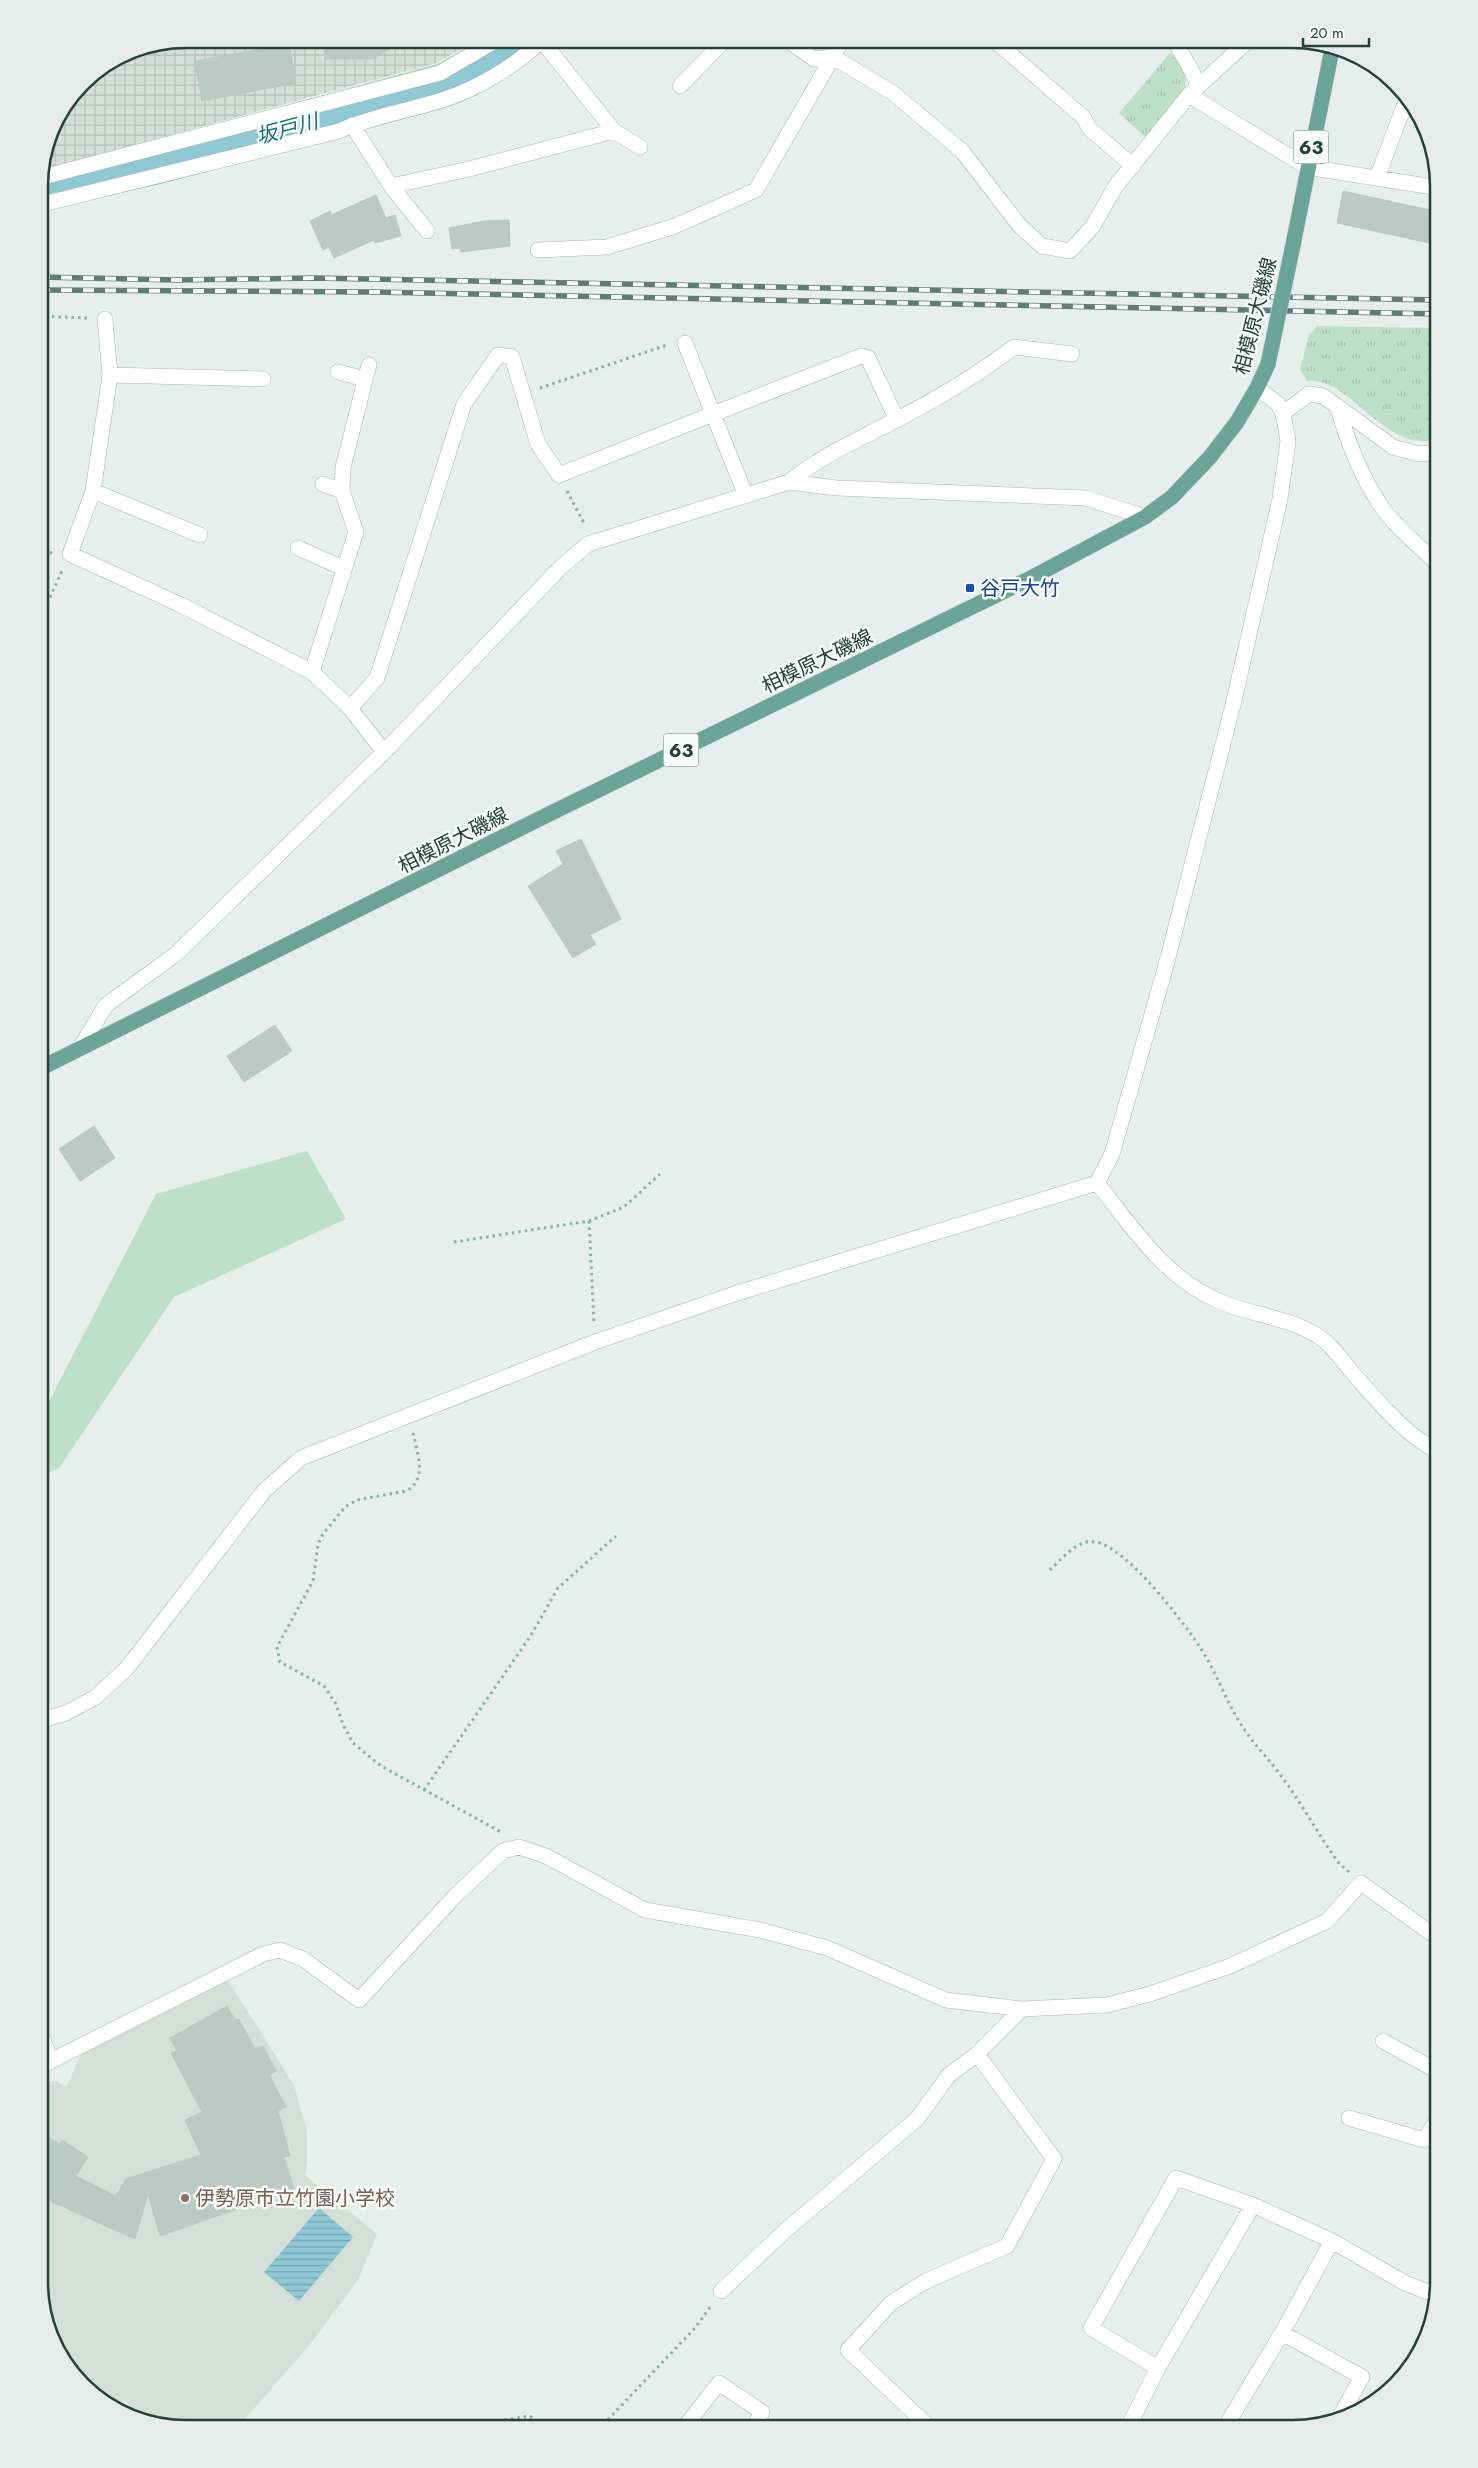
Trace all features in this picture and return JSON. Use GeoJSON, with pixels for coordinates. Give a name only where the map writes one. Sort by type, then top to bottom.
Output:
{"type":"FeatureCollection","features":[{"type":"Feature","properties":{"kind":"main road","name":"相模原大磯線"},"geometry":{"type":"LineString","coordinates":[[48,1064],[1027,580],[1145,517],[1172,497],[1210,457],[1237,422],[1258,388],[1268,364],[1331,53]]}},
{"type":"Feature","properties":{"kind":"street"},"geometry":{"type":"LineString","coordinates":[[48,175],[440,73],[483,48]]}},
{"type":"Feature","properties":{"kind":"street"},"geometry":{"type":"LineString","coordinates":[[48,203],[339,131],[352,125],[456,95],[483,82],[532,48]]}},
{"type":"Feature","properties":{"kind":"street"},"geometry":{"type":"LineString","coordinates":[[549,48],[614,130],[640,147]]}},
{"type":"Feature","properties":{"kind":"street"},"geometry":{"type":"LineString","coordinates":[[680,86],[717,48]]}},
{"type":"Feature","properties":{"kind":"street"},"geometry":{"type":"LineString","coordinates":[[799,48],[814,59],[833,57],[893,93],[962,151],[1019,226],[1042,246],[1070,251],[1093,226],[1116,187],[1132,166],[1194,91],[1240,48]]}},
{"type":"Feature","properties":{"kind":"street"},"geometry":{"type":"LineString","coordinates":[[538,250],[607,247],[675,226],[756,190],[838,48]]}},
{"type":"Feature","properties":{"kind":"street"},"geometry":{"type":"LineString","coordinates":[[1003,48],[1083,117],[1090,129],[1132,166]]}},
{"type":"Feature","properties":{"kind":"street"},"geometry":{"type":"LineString","coordinates":[[1178,48],[1193,70],[1194,91]]}},
{"type":"Feature","properties":{"kind":"street"},"geometry":{"type":"LineString","coordinates":[[1194,91],[1307,167],[1430,187]]}},
{"type":"Feature","properties":{"kind":"street"},"geometry":{"type":"LineString","coordinates":[[1377,178],[1404,105]]}},
{"type":"Feature","properties":{"kind":"street"},"geometry":{"type":"LineString","coordinates":[[352,125],[391,186],[427,231]]}},
{"type":"Feature","properties":{"kind":"street"},"geometry":{"type":"LineString","coordinates":[[391,186],[469,170],[614,130]]}},
{"type":"Feature","properties":{"kind":"street"},"geometry":{"type":"LineString","coordinates":[[76,167],[83,193]]}},
{"type":"Feature","properties":{"kind":"street"},"geometry":{"type":"LineString","coordinates":[[106,319],[110,375],[93,491],[70,554],[181,605],[312,672],[350,708],[384,752]]}},
{"type":"Feature","properties":{"kind":"street"},"geometry":{"type":"LineString","coordinates":[[685,343],[746,496]]}},
{"type":"Feature","properties":{"kind":"street"},"geometry":{"type":"LineString","coordinates":[[80,1048],[106,1005],[176,954],[384,752],[560,568],[588,544],[789,482],[809,465],[897,420],[987,367],[1014,347],[1072,354]]}},
{"type":"Feature","properties":{"kind":"street"},"geometry":{"type":"LineString","coordinates":[[350,708],[377,678],[464,404],[498,355],[512,357],[538,444],[559,475],[861,356],[868,358],[897,420]]}},
{"type":"Feature","properties":{"kind":"street"},"geometry":{"type":"LineString","coordinates":[[312,672],[343,568],[356,532],[342,491],[343,467],[367,372],[338,372]]}},
{"type":"Feature","properties":{"kind":"street"},"geometry":{"type":"LineString","coordinates":[[110,375],[263,379]]}},
{"type":"Feature","properties":{"kind":"street"},"geometry":{"type":"LineString","coordinates":[[48,1719],[66,1713],[96,1697],[127,1668],[264,1491],[301,1458],[595,1342],[737,1293],[1097,1183],[1112,1154],[1166,969],[1233,706],[1280,499],[1288,441],[1283,413],[1278,404],[1258,388]]}},
{"type":"Feature","properties":{"kind":"street"},"geometry":{"type":"LineString","coordinates":[[1283,413],[1310,394],[1324,396],[1393,448],[1419,454],[1430,453]]}},
{"type":"Feature","properties":{"kind":"street"},"geometry":{"type":"LineString","coordinates":[[1337,406],[1348,443],[1376,499],[1400,528],[1430,556]]}},
{"type":"Feature","properties":{"kind":"street"},"geometry":{"type":"LineString","coordinates":[[789,482],[837,488],[1086,498],[1145,517]]}},
{"type":"Feature","properties":{"kind":"street"},"geometry":{"type":"LineString","coordinates":[[323,484],[342,491]]}},
{"type":"Feature","properties":{"kind":"street"},"geometry":{"type":"LineString","coordinates":[[93,491],[200,535]]}},
{"type":"Feature","properties":{"kind":"street"},"geometry":{"type":"LineString","coordinates":[[298,548],[343,568]]}},
{"type":"Feature","properties":{"kind":"street"},"geometry":{"type":"LineString","coordinates":[[1097,1183],[1146,1245],[1179,1279],[1221,1302],[1276,1317],[1306,1329],[1327,1343],[1394,1419],[1430,1446]]}},
{"type":"Feature","properties":{"kind":"street"},"geometry":{"type":"LineString","coordinates":[[48,2062],[263,1954],[280,1950],[303,1959],[359,2000],[456,1895],[503,1851],[519,1847],[546,1856],[645,1910],[760,1930],[828,1948],[946,2000],[1022,2008],[1107,2005],[1150,1994],[1230,1966],[1327,1922],[1361,1883],[1430,1933]]}},
{"type":"Feature","properties":{"kind":"street"},"geometry":{"type":"LineString","coordinates":[[721,2290],[786,2230],[917,2118],[949,2075],[977,2054],[1022,2008]]}},
{"type":"Feature","properties":{"kind":"street"},"geometry":{"type":"LineString","coordinates":[[1382,2041],[1430,2067]]}},
{"type":"Feature","properties":{"kind":"street"},"geometry":{"type":"LineString","coordinates":[[920,2420],[848,2350],[891,2303],[926,2281],[1007,2246],[1054,2159],[977,2054]]}},
{"type":"Feature","properties":{"kind":"street"},"geometry":{"type":"LineString","coordinates":[[1349,2118],[1424,2140],[1430,2131]]}},
{"type":"Feature","properties":{"kind":"street"},"geometry":{"type":"LineString","coordinates":[[1158,2368],[1092,2328],[1176,2178],[1253,2205],[1332,2241],[1405,2282],[1429,2292]]}},
{"type":"Feature","properties":{"kind":"street"},"geometry":{"type":"LineString","coordinates":[[1132,2420],[1158,2368],[1253,2205]]}},
{"type":"Feature","properties":{"kind":"street"},"geometry":{"type":"LineString","coordinates":[[1229,2420],[1282,2333],[1332,2241]]}},
{"type":"Feature","properties":{"kind":"street"},"geometry":{"type":"LineString","coordinates":[[1282,2333],[1362,2378],[1343,2411]]}},
{"type":"Feature","properties":{"kind":"street"},"geometry":{"type":"LineString","coordinates":[[690,2420],[719,2383],[762,2412],[758,2420]]}},
{"type":"Feature","properties":{"kind":"path"},"geometry":{"type":"LineString","coordinates":[[48,316],[106,319]]}},
{"type":"Feature","properties":{"kind":"path"},"geometry":{"type":"LineString","coordinates":[[524,393],[681,340],[685,343]]}},
{"type":"Feature","properties":{"kind":"path"},"geometry":{"type":"LineString","coordinates":[[559,475],[595,542]]}},
{"type":"Feature","properties":{"kind":"path"},"geometry":{"type":"LineString","coordinates":[[48,602],[70,554]]}},
{"type":"Feature","properties":{"kind":"path"},"geometry":{"type":"LineString","coordinates":[[454,1242],[589,1221],[624,1206],[660,1174]]}},
{"type":"Feature","properties":{"kind":"path"},"geometry":{"type":"LineString","coordinates":[[589,1221],[595,1342]]}},
{"type":"Feature","properties":{"kind":"path"},"geometry":{"type":"LineString","coordinates":[[410,1415],[420,1470],[418,1480],[406,1492],[357,1500],[345,1507],[335,1517],[318,1544],[313,1581],[277,1646],[280,1662],[324,1686],[336,1704],[343,1726],[353,1743],[381,1766],[501,1832],[519,1847]]}},
{"type":"Feature","properties":{"kind":"path"},"geometry":{"type":"LineString","coordinates":[[424,1790],[530,1637],[558,1588],[616,1536]]}},
{"type":"Feature","properties":{"kind":"path"},"geometry":{"type":"LineString","coordinates":[[1050,1570],[1080,1544],[1096,1542],[1115,1552],[1139,1572],[1167,1603],[1200,1647],[1222,1693],[1244,1729],[1282,1777],[1338,1862],[1361,1883]]}},
{"type":"Feature","properties":{"kind":"path"},"geometry":{"type":"LineString","coordinates":[[608,2420],[695,2328],[721,2290]]}},
{"type":"Feature","properties":{"kind":"path"},"geometry":{"type":"LineString","coordinates":[[503,2420],[530,2416],[536,2420]]}},
{"type":"Feature","properties":{"kind":"shaded area"},"geometry":{"type":"Polygon","coordinates":[[[177,48],[463,48],[436,63],[49,168],[52,150],[58,133],[71,109],[88,88],[117,66],[133,58],[159,50],[177,48]]]}},
{"type":"Feature","properties":{"kind":"shaded area","name":"伊勢原市立竹園小学校"},"geometry":{"type":"Polygon","coordinates":[[[228,1980],[294,2085],[307,2131],[305,2175],[377,2234],[358,2280],[308,2347],[244,2420],[177,2420],[159,2418],[133,2409],[125,2401],[121,2404],[95,2386],[82,2373],[71,2359],[55,2327],[48,2291],[48,2081],[56,2081],[66,2087],[84,2049],[228,1980]]]}},
{"type":"Feature","properties":{"kind":"green space"},"geometry":{"type":"Polygon","coordinates":[[[466,48],[505,48],[468,78],[48,184],[49,171],[437,64],[466,48]]]}},
{"type":"Feature","properties":{"kind":"green space"},"geometry":{"type":"Polygon","coordinates":[[[1170,53],[1185,69],[1185,88],[1146,138],[1119,113],[1170,53]]]}},
{"type":"Feature","properties":{"kind":"green space"},"geometry":{"type":"Polygon","coordinates":[[[1317,326],[1430,328],[1430,440],[1419,441],[1401,436],[1338,390],[1323,383],[1307,381],[1300,369],[1309,335],[1317,326]]]}},
{"type":"Feature","properties":{"kind":"green space"},"geometry":{"type":"Polygon","coordinates":[[[307,1151],[346,1219],[174,1297],[59,1468],[48,1473],[48,1404],[156,1194],[307,1151]]]}},
{"type":"Feature","properties":{"kind":"water"},"geometry":{"type":"Polygon","coordinates":[[[319,2208],[353,2237],[299,2301],[264,2272],[319,2208]]]}},
{"type":"Feature","properties":{"kind":"building"},"geometry":{"type":"Polygon","coordinates":[[[267,48],[290,48],[296,83],[202,101],[195,61],[267,48]]]}},
{"type":"Feature","properties":{"kind":"building"},"geometry":{"type":"Polygon","coordinates":[[[325,48],[391,48],[372,59],[325,59],[325,48]]]}},
{"type":"Feature","properties":{"kind":"building"},"geometry":{"type":"Polygon","coordinates":[[[1343,191],[1430,210],[1430,243],[1337,223],[1343,191]]]}},
{"type":"Feature","properties":{"kind":"building"},"geometry":{"type":"Polygon","coordinates":[[[376,195],[386,218],[395,215],[401,236],[375,243],[374,240],[334,258],[329,247],[323,250],[310,221],[330,211],[331,215],[376,195]]]}},
{"type":"Feature","properties":{"kind":"building"},"geometry":{"type":"Polygon","coordinates":[[[509,220],[510,246],[461,252],[460,248],[452,249],[449,228],[484,221],[509,220]]]}},
{"type":"Feature","properties":{"kind":"building"},"geometry":{"type":"Polygon","coordinates":[[[581,839],[621,919],[590,935],[596,944],[573,958],[528,886],[563,864],[556,851],[581,839]]]}},
{"type":"Feature","properties":{"kind":"building"},"geometry":{"type":"Polygon","coordinates":[[[275,1025],[292,1051],[244,1082],[227,1056],[275,1025]]]}},
{"type":"Feature","properties":{"kind":"building"},"geometry":{"type":"Polygon","coordinates":[[[94,1126],[115,1158],[80,1181],[59,1149],[94,1126]]]}},
{"type":"Feature","properties":{"kind":"building"},"geometry":{"type":"Polygon","coordinates":[[[227,2006],[235,2020],[239,2019],[255,2049],[263,2046],[276,2071],[269,2075],[286,2107],[278,2111],[290,2156],[284,2157],[294,2189],[160,2236],[148,2193],[135,2239],[48,2200],[48,2137],[60,2144],[62,2140],[88,2157],[76,2176],[116,2196],[126,2179],[201,2155],[185,2120],[202,2112],[171,2053],[177,2051],[170,2038],[227,2006]]]}},
{"type":"Feature","properties":{"kind":"waterway","name":"坂戸川"},"geometry":{"type":"LineString","coordinates":[[48,189],[158,164],[435,90],[471,76],[512,48]]}},
{"type":"Feature","properties":{"kind":"railway"},"geometry":{"type":"LineString","coordinates":[[48,277],[177,280],[315,278],[1430,300]]}},
{"type":"Feature","properties":{"kind":"railway"},"geometry":{"type":"LineString","coordinates":[[48,290],[374,292],[1430,314]]}},
{"type":"Feature","properties":{"kind":"place","name":"谷戸大竹"},"geometry":{"type":"Point","coordinates":[970,588]}},
{"type":"Feature","properties":{"kind":"place","name":"伊勢原市立竹園小学校"},"geometry":{"type":"Point","coordinates":[185,2198]}}]}
